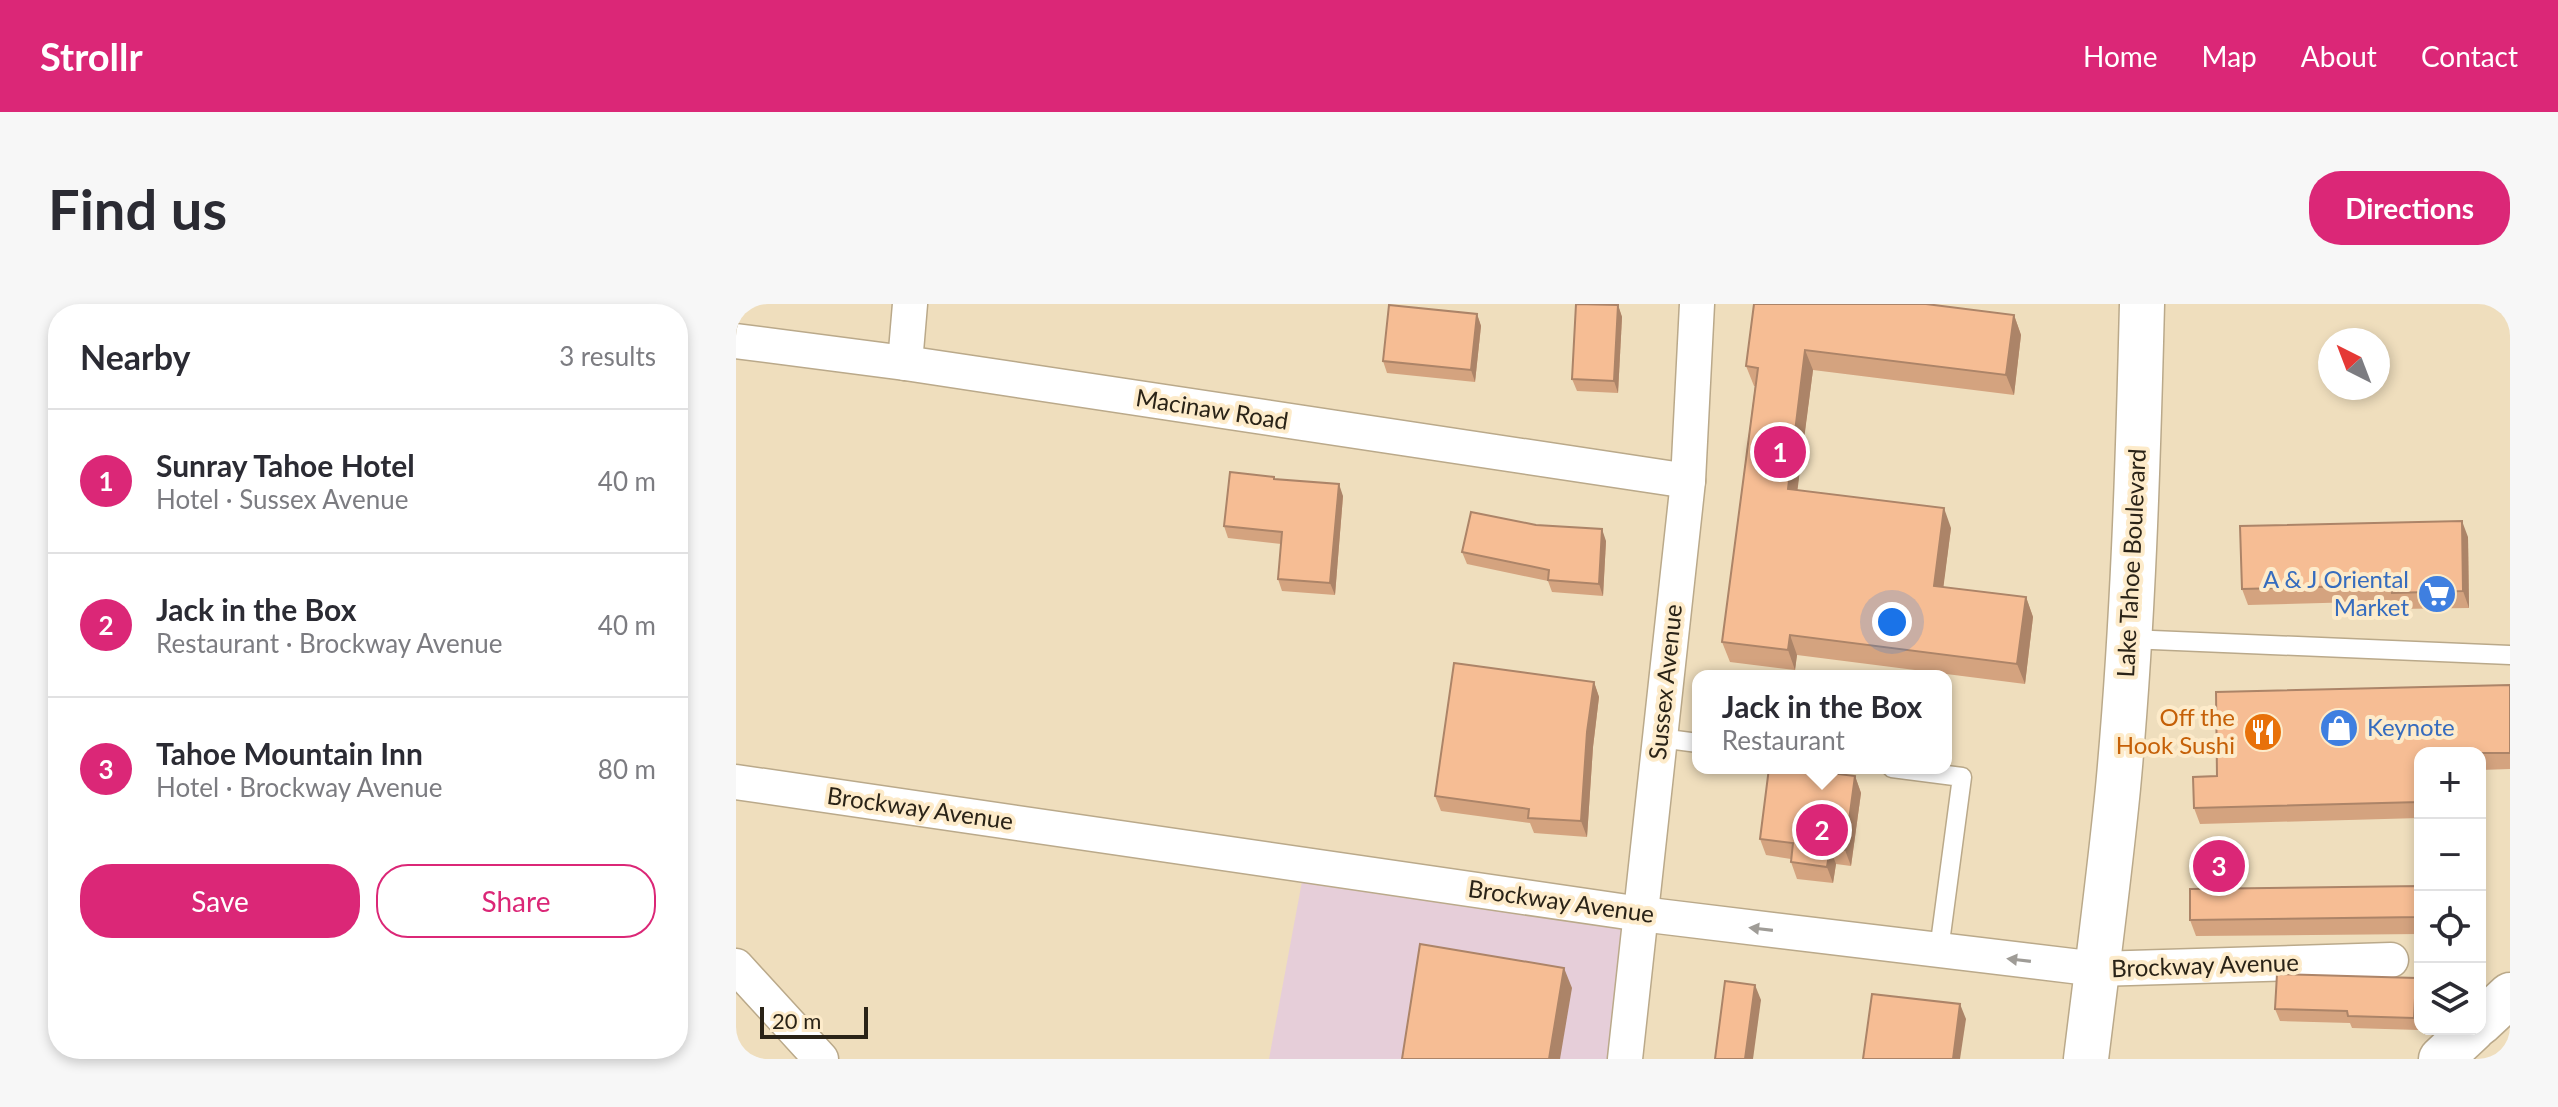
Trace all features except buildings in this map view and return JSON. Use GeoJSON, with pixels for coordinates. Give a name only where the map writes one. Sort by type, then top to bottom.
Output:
{"type":"FeatureCollection","features":[{"type":"Feature","properties":{"kind":"main road","name":"Lake Tahoe Boulevard"},"geometry":{"type":"LineString","coordinates":[[2086,1059],[2118,788],[2129,639],[2142,304]]}},
{"type":"Feature","properties":{"kind":"main road"},"geometry":{"type":"LineString","coordinates":[[2486,1017],[2510,995]]}},
{"type":"Feature","properties":{"kind":"main road"},"geometry":{"type":"LineString","coordinates":[[2441,1059],[2467,1035]]}},
{"type":"Feature","properties":{"kind":"street"},"geometry":{"type":"LineString","coordinates":[[905,363],[910,304]]}},
{"type":"Feature","properties":{"kind":"street","name":"Sussex Avenue"},"geometry":{"type":"LineString","coordinates":[[1625,1059],[1688,481],[1697,304]]}},
{"type":"Feature","properties":{"kind":"street","name":"Macinaw Road"},"geometry":{"type":"LineString","coordinates":[[736,341],[905,363],[1688,481]]}},
{"type":"Feature","properties":{"kind":"street","name":"Brockway Avenue"},"geometry":{"type":"LineString","coordinates":[[736,782],[1641,914],[2097,969],[2391,960]]}},
{"type":"Feature","properties":{"kind":"street"},"geometry":{"type":"LineString","coordinates":[[736,966],[821,1059]]}},
{"type":"Feature","properties":{"kind":"lane"},"geometry":{"type":"LineString","coordinates":[[2129,639],[2510,655]]}},
{"type":"Feature","properties":{"kind":"lane"},"geometry":{"type":"LineString","coordinates":[[1660,738],[1692,742]]}},
{"type":"Feature","properties":{"kind":"lane"},"geometry":{"type":"LineString","coordinates":[[1939,774],[1962,777],[1939,950]]}},
{"type":"Feature","properties":{"kind":"shaded area"},"geometry":{"type":"Polygon","coordinates":[[[1303,876],[1631,923],[1615,1059],[1269,1059],[1303,876]]]}},
{"type":"Feature","properties":{"kind":"place","name":"Sunray Tahoe Hotel"},"geometry":{"type":"Point","coordinates":[1780,452]}},
{"type":"Feature","properties":{"kind":"place","name":"A & J Oriental Market"},"geometry":{"type":"Point","coordinates":[2437,594]}},
{"type":"Feature","properties":{"kind":"place","name":"Keynote"},"geometry":{"type":"Point","coordinates":[2339,728]}},
{"type":"Feature","properties":{"kind":"place","name":"Off the Hook Sushi"},"geometry":{"type":"Point","coordinates":[2263,732]}},
{"type":"Feature","properties":{"kind":"place","name":"Jack in the Box"},"geometry":{"type":"Point","coordinates":[1822,830]}},
{"type":"Feature","properties":{"kind":"place","name":"Tahoe Mountain Inn"},"geometry":{"type":"Point","coordinates":[2219,866]}}]}
